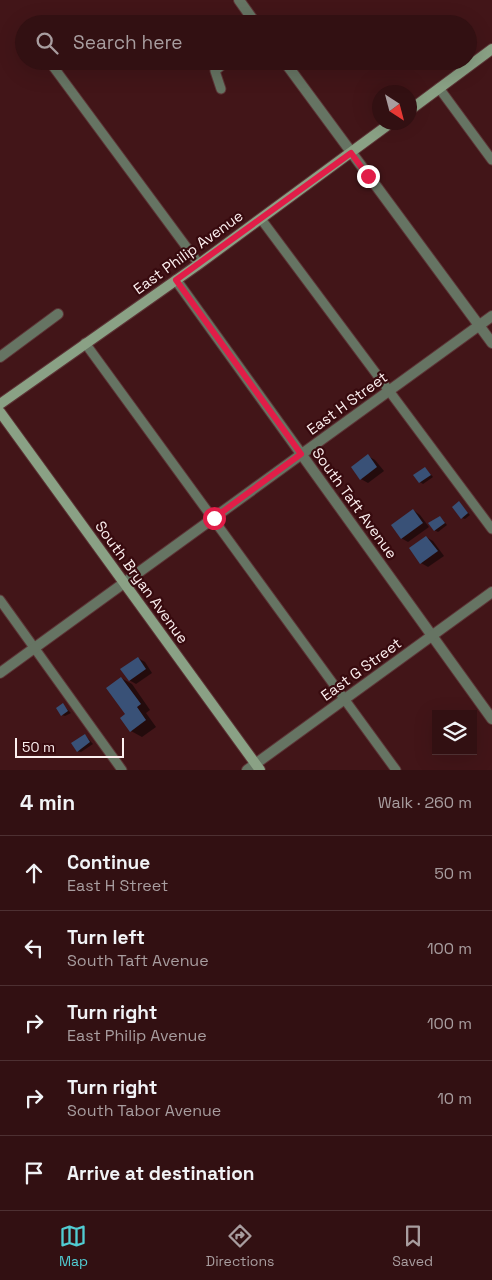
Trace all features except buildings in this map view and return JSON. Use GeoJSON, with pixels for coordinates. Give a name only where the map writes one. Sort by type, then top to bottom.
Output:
{"type":"FeatureCollection","features":[{"type":"Feature","properties":{"kind":"main road"},"geometry":{"type":"LineString","coordinates":[[477,60],[492,49]]}},
{"type":"Feature","properties":{"kind":"main road"},"geometry":{"type":"LineString","coordinates":[[417,105],[463,70]]}},
{"type":"Feature","properties":{"kind":"main road","name":"East Philip Avenue"},"geometry":{"type":"LineString","coordinates":[[0,404],[199,264],[381,130]]}},
{"type":"Feature","properties":{"kind":"main road","name":"South Bryan Avenue"},"geometry":{"type":"LineString","coordinates":[[0,412],[254,768]]}},
{"type":"Feature","properties":{"kind":"street"},"geometry":{"type":"LineString","coordinates":[[239,0],[250,15]]}},
{"type":"Feature","properties":{"kind":"street"},"geometry":{"type":"LineString","coordinates":[[291,70],[492,343]]}},
{"type":"Feature","properties":{"kind":"street","name":"South Taft Avenue"},"geometry":{"type":"LineString","coordinates":[[176,280],[492,719]]}},
{"type":"Feature","properties":{"kind":"street"},"geometry":{"type":"LineString","coordinates":[[0,358],[58,314]]}},
{"type":"Feature","properties":{"kind":"street","name":"East H Street"},"geometry":{"type":"LineString","coordinates":[[0,672],[492,316]]}},
{"type":"Feature","properties":{"kind":"street","name":"East G Street"},"geometry":{"type":"LineString","coordinates":[[254,768],[492,592]]}},
{"type":"Feature","properties":{"kind":"lane"},"geometry":{"type":"LineString","coordinates":[[56,70],[199,264]]}},
{"type":"Feature","properties":{"kind":"lane"},"geometry":{"type":"LineString","coordinates":[[216,70],[221,89]]}},
{"type":"Feature","properties":{"kind":"lane"},"geometry":{"type":"LineString","coordinates":[[439,88],[492,160]]}},
{"type":"Feature","properties":{"kind":"lane"},"geometry":{"type":"LineString","coordinates":[[261,218],[492,529]]}},
{"type":"Feature","properties":{"kind":"lane"},"geometry":{"type":"LineString","coordinates":[[85,343],[396,770]]}},
{"type":"Feature","properties":{"kind":"lane"},"geometry":{"type":"LineString","coordinates":[[0,600],[122,770]]}},
{"type":"Feature","properties":{"kind":"route"},"geometry":{"type":"LineString","coordinates":[[214,518],[301,454],[176,280],[351,153],[368,176]]}}]}
